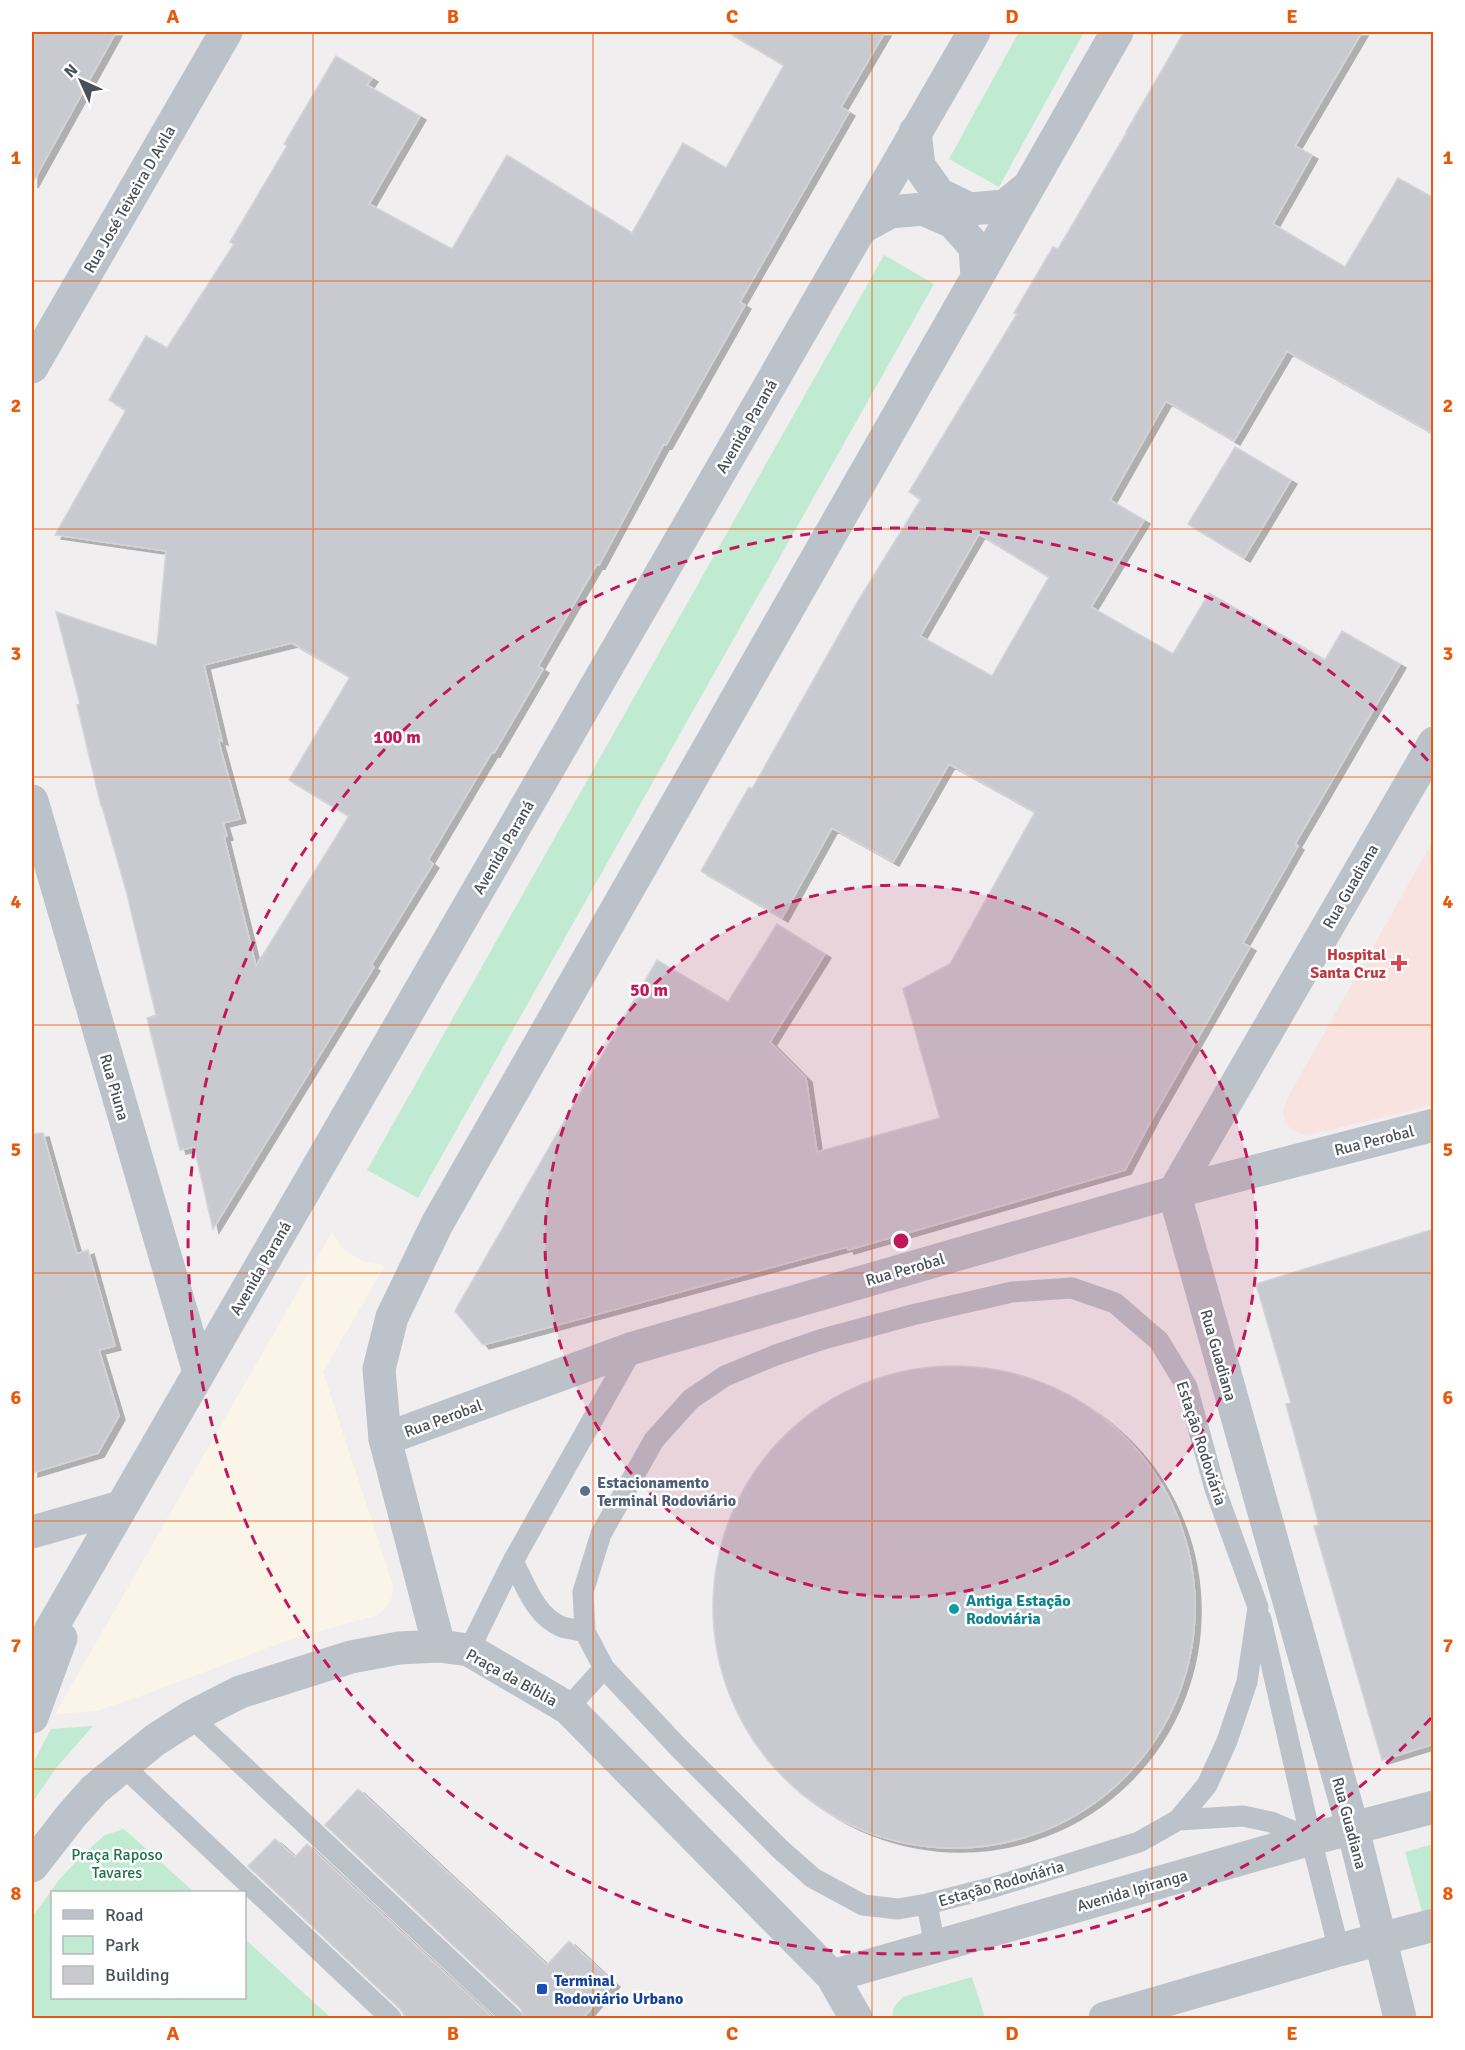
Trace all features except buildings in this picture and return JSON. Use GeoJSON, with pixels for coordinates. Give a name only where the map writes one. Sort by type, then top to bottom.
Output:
{"type":"FeatureCollection","features":[{"type":"Feature","properties":{"kind":"street","name":"Rua José Teixeira D Avila"},"geometry":{"type":"LineString","coordinates":[[32,367],[226,32]]}},
{"type":"Feature","properties":{"kind":"street","name":"Avenida Paraná"},"geometry":{"type":"LineString","coordinates":[[32,1662],[974,32]]}},
{"type":"Feature","properties":{"kind":"street"},"geometry":{"type":"LineString","coordinates":[[32,1866],[94,1790],[155,1740],[191,1717],[240,1692],[351,1657],[399,1648],[454,1648],[385,1439],[379,1370],[392,1317],[437,1224],[1118,32]]}},
{"type":"Feature","properties":{"kind":"street"},"geometry":{"type":"LineString","coordinates":[[915,132],[919,166],[939,194],[970,209],[1005,206],[1030,185]]}},
{"type":"Feature","properties":{"kind":"street"},"geometry":{"type":"LineString","coordinates":[[861,228],[890,212],[923,209],[953,222],[975,247],[977,277]]}},
{"type":"Feature","properties":{"kind":"street","name":"Rua Guadiana"},"geometry":{"type":"LineString","coordinates":[[1400,2019],[1353,1829],[1174,1192],[1434,743]]}},
{"type":"Feature","properties":{"kind":"street","name":"Rua Piuna"},"geometry":{"type":"LineString","coordinates":[[32,801],[199,1372]]}},
{"type":"Feature","properties":{"kind":"street","name":"Rua Perobal"},"geometry":{"type":"LineString","coordinates":[[385,1439],[633,1348],[1174,1192],[1434,1125]]}},
{"type":"Feature","properties":{"kind":"street"},"geometry":{"type":"LineString","coordinates":[[32,1532],[120,1507]]}},
{"type":"Feature","properties":{"kind":"street"},"geometry":{"type":"LineString","coordinates":[[32,1717],[88,1567]]}},
{"type":"Feature","properties":{"kind":"street","name":"Praça da Bíblia"},"geometry":{"type":"LineString","coordinates":[[454,1648],[568,1708],[832,1976],[856,2019]]}},
{"type":"Feature","properties":{"kind":"street","name":"Avenida Ipiranga"},"geometry":{"type":"LineString","coordinates":[[832,1976],[1311,1839],[1434,1807]]}},
{"type":"Feature","properties":{"kind":"street"},"geometry":{"type":"LineString","coordinates":[[1105,2019],[1339,1950],[1434,1925]]}},
{"type":"Feature","properties":{"kind":"lane","name":"Estação Rodoviária"},"geometry":{"type":"LineString","coordinates":[[1072,1288],[1115,1303],[1159,1341],[1187,1387],[1215,1489],[1258,1607],[1247,1683],[1227,1740],[1207,1785],[1178,1820],[1139,1842],[994,1887],[898,1909],[863,1905],[813,1878],[749,1820],[604,1668],[585,1632],[583,1592],[601,1534],[654,1440],[691,1399],[724,1376],[823,1339],[912,1315],[1012,1292],[1072,1288]]}},
{"type":"Feature","properties":{"kind":"lane"},"geometry":{"type":"LineString","coordinates":[[454,1648],[513,1561],[633,1348]]}},
{"type":"Feature","properties":{"kind":"lane"},"geometry":{"type":"LineString","coordinates":[[513,1561],[537,1608],[550,1620],[563,1627],[585,1632]]}},
{"type":"Feature","properties":{"kind":"lane"},"geometry":{"type":"LineString","coordinates":[[1258,1607],[1339,1950]]}},
{"type":"Feature","properties":{"kind":"lane"},"geometry":{"type":"LineString","coordinates":[[568,1708],[604,1668]]}},
{"type":"Feature","properties":{"kind":"lane"},"geometry":{"type":"LineString","coordinates":[[191,1717],[512,2019]]}},
{"type":"Feature","properties":{"kind":"lane"},"geometry":{"type":"LineString","coordinates":[[123,1766],[391,2019]]}},
{"type":"Feature","properties":{"kind":"lane"},"geometry":{"type":"LineString","coordinates":[[1178,1820],[1244,1816],[1271,1821],[1311,1839]]}},
{"type":"Feature","properties":{"kind":"lane"},"geometry":{"type":"LineString","coordinates":[[927,1904],[935,1947]]}},
{"type":"Feature","properties":{"kind":"shaded area","name":"Hospital Santa Cruz"},"geometry":{"type":"Polygon","coordinates":[[[1433,841],[1433,1105],[1306,1135],[1293,1131],[1285,1122],[1283,1111],[1287,1099],[1433,841]]]}},
{"type":"Feature","properties":{"kind":"shaded area"},"geometry":{"type":"Polygon","coordinates":[[[332,1232],[342,1248],[362,1261],[385,1265],[323,1372],[393,1586],[391,1600],[376,1616],[294,1638],[97,1711],[55,1714],[332,1232]]]}},
{"type":"Feature","properties":{"kind":"green space"},"geometry":{"type":"Polygon","coordinates":[[[1019,32],[1084,32],[999,187],[949,159],[1019,32]]]}},
{"type":"Feature","properties":{"kind":"green space"},"geometry":{"type":"Polygon","coordinates":[[[884,255],[934,284],[418,1198],[367,1170],[884,255]]]}},
{"type":"Feature","properties":{"kind":"green space"},"geometry":{"type":"Polygon","coordinates":[[[93,1726],[56,1768],[32,1803],[32,1765],[51,1729],[93,1726]]]}},
{"type":"Feature","properties":{"kind":"green space","name":"Praça Raposo Tavares"},"geometry":{"type":"Polygon","coordinates":[[[124,1829],[193,1891],[51,1891],[51,1999],[246,1999],[246,1940],[331,2018],[32,2018],[32,1917],[59,1880],[105,1835],[124,1829]]]}},
{"type":"Feature","properties":{"kind":"green space"},"geometry":{"type":"Polygon","coordinates":[[[1433,1844],[1433,1915],[1424,1918],[1405,1852],[1433,1844]]]}},
{"type":"Feature","properties":{"kind":"green space"},"geometry":{"type":"Polygon","coordinates":[[[972,1977],[985,2018],[893,2018],[894,2009],[903,1997],[972,1977]]]}},
{"type":"Feature","properties":{"kind":"place","name":"Hospital Santa Cruz"},"geometry":{"type":"Point","coordinates":[1399,963]}},
{"type":"Feature","properties":{"kind":"place","name":"Estacionamento Terminal Rodoviário"},"geometry":{"type":"Point","coordinates":[585,1491]}},
{"type":"Feature","properties":{"kind":"place","name":"Antiga Estação Rodoviária"},"geometry":{"type":"Point","coordinates":[954,1609]}},
{"type":"Feature","properties":{"kind":"place","name":"Terminal Rodoviário Urbano"},"geometry":{"type":"Point","coordinates":[542,1989]}}]}
